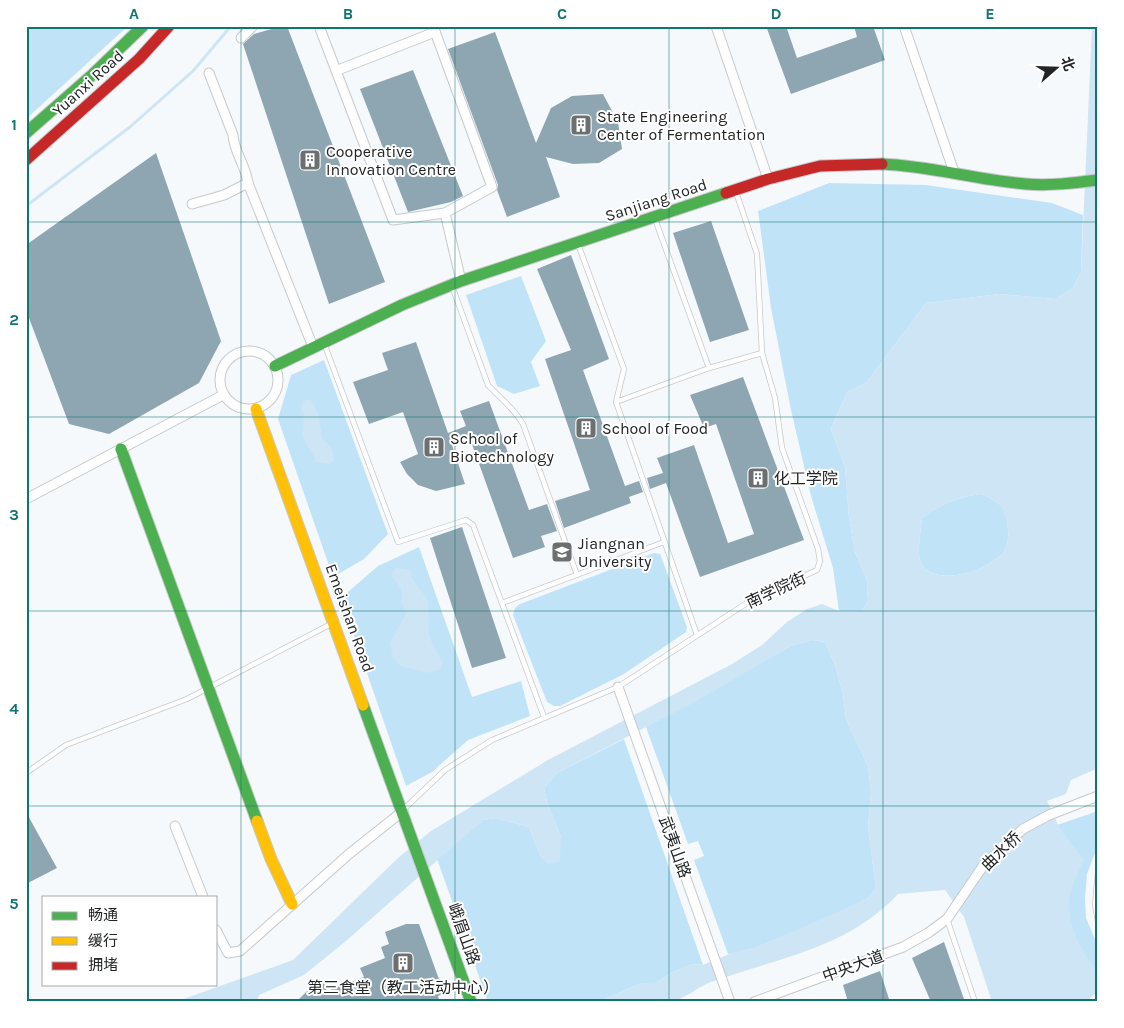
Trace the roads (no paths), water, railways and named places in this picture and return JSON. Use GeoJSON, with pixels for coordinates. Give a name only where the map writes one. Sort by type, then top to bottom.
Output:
{"type":"FeatureCollection","features":[{"type":"Feature","properties":{"kind":"street","name":"Yuanxi Road"},"geometry":{"type":"LineString","coordinates":[[26,133],[91,76],[143,26]]}},
{"type":"Feature","properties":{"kind":"street","name":"Yuanxi Road"},"geometry":{"type":"LineString","coordinates":[[26,160],[138,59],[169,26]]}},
{"type":"Feature","properties":{"kind":"street"},"geometry":{"type":"LineString","coordinates":[[242,38],[253,26]]}},
{"type":"Feature","properties":{"kind":"street"},"geometry":{"type":"LineString","coordinates":[[319,26],[338,70],[393,220],[445,213],[492,188],[434,29],[338,70]]}},
{"type":"Feature","properties":{"kind":"street"},"geometry":{"type":"LineString","coordinates":[[716,26],[768,179]]}},
{"type":"Feature","properties":{"kind":"street"},"geometry":{"type":"LineString","coordinates":[[904,26],[954,172]]}},
{"type":"Feature","properties":{"kind":"street"},"geometry":{"type":"LineString","coordinates":[[208,73],[233,135],[233,144],[247,174],[248,183],[318,345]]}},
{"type":"Feature","properties":{"kind":"street","name":"Sanjiang Road"},"geometry":{"type":"LineString","coordinates":[[275,366],[402,304],[456,283],[768,179],[820,166],[862,164],[906,165],[1026,184],[1067,184],[1098,180]]}},
{"type":"Feature","properties":{"kind":"street"},"geometry":{"type":"LineString","coordinates":[[192,204],[224,195],[248,183]]}},
{"type":"Feature","properties":{"kind":"street"},"geometry":{"type":"LineString","coordinates":[[445,213],[456,283]]}},
{"type":"Feature","properties":{"kind":"street"},"geometry":{"type":"LineString","coordinates":[[244,351],[262,354],[275,366],[278,379],[276,392],[268,403],[256,409],[244,409],[232,404],[223,394],[220,377],[222,368],[235,354],[244,351]]}},
{"type":"Feature","properties":{"kind":"street"},"geometry":{"type":"LineString","coordinates":[[26,500],[223,394]]}},
{"type":"Feature","properties":{"kind":"street","name":"Emeishan Road"},"geometry":{"type":"LineString","coordinates":[[256,409],[412,837]]}},
{"type":"Feature","properties":{"kind":"street"},"geometry":{"type":"LineString","coordinates":[[121,449],[271,859],[292,904]]}},
{"type":"Feature","properties":{"kind":"street","name":"武夷山路"},"geometry":{"type":"LineString","coordinates":[[618,687],[730,1002]]}},
{"type":"Feature","properties":{"kind":"street","name":"曲水桥"},"geometry":{"type":"LineString","coordinates":[[946,919],[964,891],[1000,848],[1023,829],[1049,814],[1098,796]]}},
{"type":"Feature","properties":{"kind":"street"},"geometry":{"type":"LineString","coordinates":[[218,934],[228,953],[234,953],[250,944],[348,854],[402,811]]}},
{"type":"Feature","properties":{"kind":"street"},"geometry":{"type":"LineString","coordinates":[[175,826],[203,896]]}},
{"type":"Feature","properties":{"kind":"street","name":"峨眉山路"},"geometry":{"type":"LineString","coordinates":[[412,837],[471,1002]]}},
{"type":"Feature","properties":{"kind":"street","name":"中央大道"},"geometry":{"type":"LineString","coordinates":[[754,1002],[903,947],[946,919]]}},
{"type":"Feature","properties":{"kind":"lane","name":"南学院街"},"geometry":{"type":"LineString","coordinates":[[402,811],[445,770],[492,740],[618,687],[753,599],[804,578],[816,570],[820,561],[782,448],[775,398],[762,352],[757,254],[735,190]]}},
{"type":"Feature","properties":{"kind":"lane"},"geometry":{"type":"LineString","coordinates":[[654,217],[710,368]]}},
{"type":"Feature","properties":{"kind":"lane"},"geometry":{"type":"LineString","coordinates":[[578,243],[624,369],[616,402],[697,635]]}},
{"type":"Feature","properties":{"kind":"lane"},"geometry":{"type":"LineString","coordinates":[[456,283],[488,386],[499,398],[513,407],[523,424],[577,575]]}},
{"type":"Feature","properties":{"kind":"lane"},"geometry":{"type":"LineString","coordinates":[[318,345],[398,542],[466,520],[473,525],[544,717]]}},
{"type":"Feature","properties":{"kind":"lane"},"geometry":{"type":"LineString","coordinates":[[616,402],[710,368],[762,352]]}},
{"type":"Feature","properties":{"kind":"lane"},"geometry":{"type":"LineString","coordinates":[[502,604],[664,542]]}},
{"type":"Feature","properties":{"kind":"lane"},"geometry":{"type":"LineString","coordinates":[[26,773],[66,745],[187,699],[334,622]]}},
{"type":"Feature","properties":{"kind":"lane"},"geometry":{"type":"LineString","coordinates":[[1098,873],[1095,905],[1098,921]]}},
{"type":"Feature","properties":{"kind":"lane"},"geometry":{"type":"LineString","coordinates":[[946,919],[975,1002]]}},
{"type":"Feature","properties":{"kind":"waterway"},"geometry":{"type":"LineString","coordinates":[[26,206],[130,127],[193,71],[231,26]]}},
{"type":"Feature","properties":{"kind":"place","name":"State Engineering Center of Fermentation"},"geometry":{"type":"Point","coordinates":[581,125]}},
{"type":"Feature","properties":{"kind":"place","name":"Cooperative Innovation Centre"},"geometry":{"type":"Point","coordinates":[310,160]}},
{"type":"Feature","properties":{"kind":"place","name":"School of Food"},"geometry":{"type":"Point","coordinates":[586,428]}},
{"type":"Feature","properties":{"kind":"place","name":"School of Biotechnology"},"geometry":{"type":"Point","coordinates":[434,447]}},
{"type":"Feature","properties":{"kind":"place","name":"化工学院"},"geometry":{"type":"Point","coordinates":[758,478]}},
{"type":"Feature","properties":{"kind":"place","name":"Jiangnan University"},"geometry":{"type":"Point","coordinates":[562,552]}},
{"type":"Feature","properties":{"kind":"place","name":"第三食堂（教工活动中心）"},"geometry":{"type":"Point","coordinates":[403,963]}}]}
